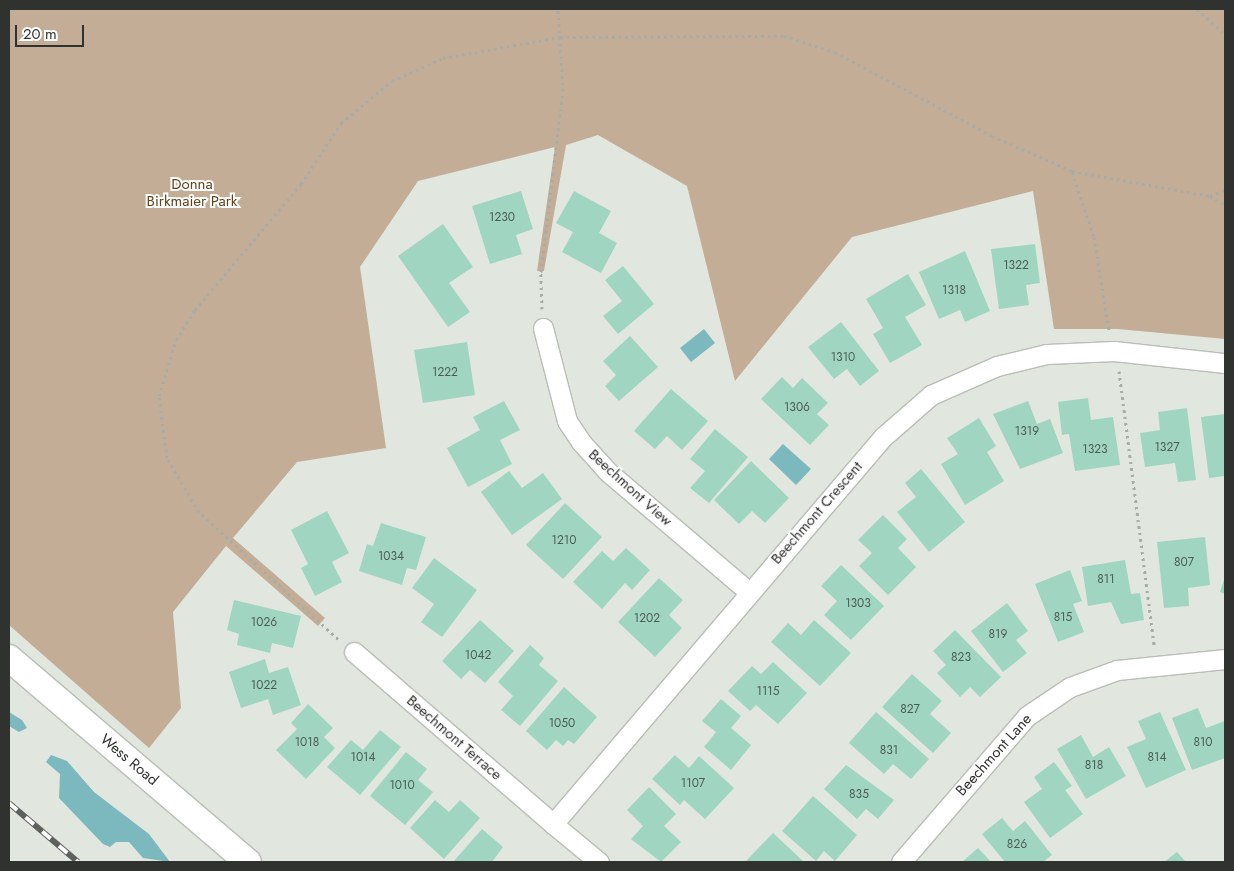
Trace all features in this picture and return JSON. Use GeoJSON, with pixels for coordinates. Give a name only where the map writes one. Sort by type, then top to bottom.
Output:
{"type":"FeatureCollection","features":[{"type":"Feature","properties":{"kind":"street","name":"Beechmont View"},"geometry":{"type":"LineString","coordinates":[[543,328],[567,421],[581,442],[608,472],[749,592]]}},
{"type":"Feature","properties":{"kind":"street","name":"Beechmont Crescent"},"geometry":{"type":"LineString","coordinates":[[553,824],[883,437],[931,395],[997,366],[1046,354],[1114,352],[1225,364]]}},
{"type":"Feature","properties":{"kind":"street","name":"Beechmont Terrace"},"geometry":{"type":"LineString","coordinates":[[354,652],[553,824]]}},
{"type":"Feature","properties":{"kind":"street","name":"Wess Road"},"geometry":{"type":"LineString","coordinates":[[9,658],[248,862]]}},
{"type":"Feature","properties":{"kind":"street","name":"Beechmont Lane"},"geometry":{"type":"LineString","coordinates":[[901,862],[1027,716],[1070,687],[1117,670],[1225,659]]}},
{"type":"Feature","properties":{"kind":"street"},"geometry":{"type":"LineString","coordinates":[[553,824],[598,862]]}},
{"type":"Feature","properties":{"kind":"path"},"geometry":{"type":"LineString","coordinates":[[543,328],[541,278],[560,136],[560,37],[558,9]]}},
{"type":"Feature","properties":{"kind":"path"},"geometry":{"type":"LineString","coordinates":[[1197,9],[1225,34]]}},
{"type":"Feature","properties":{"kind":"path"},"geometry":{"type":"LineString","coordinates":[[321,625],[222,538],[180,485],[167,458],[159,396],[176,340],[357,107],[392,80],[443,58],[560,37],[784,36],[835,52],[992,136],[1072,171],[1210,196],[1225,205]]}},
{"type":"Feature","properties":{"kind":"path"},"geometry":{"type":"LineString","coordinates":[[1072,171],[1094,237],[1114,352],[1154,647]]}},
{"type":"Feature","properties":{"kind":"path"},"geometry":{"type":"LineString","coordinates":[[1210,196],[1225,190]]}},
{"type":"Feature","properties":{"kind":"green space","name":"Donna Birkmaier Park"},"geometry":{"type":"Polygon","coordinates":[[[9,9],[1225,9],[1225,339],[1118,329],[1054,329],[1033,191],[852,237],[735,381],[687,186],[598,135],[566,145],[544,271],[537,271],[555,147],[418,181],[360,267],[386,448],[297,462],[233,538],[325,618],[318,626],[226,546],[173,612],[181,708],[149,748],[9,625],[9,9]]]}},
{"type":"Feature","properties":{"kind":"water"},"geometry":{"type":"Polygon","coordinates":[[[704,329],[715,343],[691,362],[680,348],[704,329]]]}},
{"type":"Feature","properties":{"kind":"water"},"geometry":{"type":"Polygon","coordinates":[[[783,444],[811,469],[796,485],[769,459],[783,444]]]}},
{"type":"Feature","properties":{"kind":"water"},"geometry":{"type":"Polygon","coordinates":[[[9,712],[22,720],[27,728],[19,732],[9,726],[9,712]]]}},
{"type":"Feature","properties":{"kind":"water"},"geometry":{"type":"Polygon","coordinates":[[[51,755],[67,761],[94,792],[149,834],[170,862],[143,858],[129,842],[116,842],[110,847],[103,844],[59,798],[60,774],[46,762],[51,755]]]}},
{"type":"Feature","properties":{"kind":"building"},"geometry":{"type":"Polygon","coordinates":[[[521,191],[533,229],[516,235],[522,254],[490,264],[472,206],[521,191]]]}},
{"type":"Feature","properties":{"kind":"building"},"geometry":{"type":"Polygon","coordinates":[[[574,191],[611,211],[599,233],[617,243],[601,273],[562,252],[573,232],[556,223],[574,191]]]}},
{"type":"Feature","properties":{"kind":"building"},"geometry":{"type":"Polygon","coordinates":[[[443,224],[473,267],[449,283],[470,312],[448,327],[398,256],[443,224]]]}},
{"type":"Feature","properties":{"kind":"building"},"geometry":{"type":"Polygon","coordinates":[[[1035,244],[1040,283],[1026,285],[1029,305],[999,309],[991,249],[1035,244]]]}},
{"type":"Feature","properties":{"kind":"building"},"geometry":{"type":"Polygon","coordinates":[[[965,251],[990,311],[965,322],[960,310],[939,319],[919,272],[965,251]]]}},
{"type":"Feature","properties":{"kind":"building"},"geometry":{"type":"Polygon","coordinates":[[[623,266],[654,304],[618,334],[603,316],[622,301],[605,280],[623,266]]]}},
{"type":"Feature","properties":{"kind":"building"},"geometry":{"type":"Polygon","coordinates":[[[908,274],[926,305],[905,317],[922,345],[890,363],[873,334],[883,328],[866,299],[908,274]]]}},
{"type":"Feature","properties":{"kind":"building"},"geometry":{"type":"Polygon","coordinates":[[[841,322],[879,371],[860,386],[847,369],[834,379],[808,347],[841,322]]]}},
{"type":"Feature","properties":{"kind":"building"},"geometry":{"type":"Polygon","coordinates":[[[630,336],[658,367],[619,401],[605,386],[616,375],[603,361],[630,336]]]}},
{"type":"Feature","properties":{"kind":"building"},"geometry":{"type":"Polygon","coordinates":[[[467,342],[475,395],[423,403],[414,350],[467,342]]]}},
{"type":"Feature","properties":{"kind":"building"},"geometry":{"type":"Polygon","coordinates":[[[782,377],[793,388],[802,378],[828,403],[817,414],[829,425],[810,445],[761,399],[782,377]]]}},
{"type":"Feature","properties":{"kind":"building"},"geometry":{"type":"Polygon","coordinates":[[[671,389],[708,421],[682,450],[667,436],[655,449],[634,431],[671,389]]]}},
{"type":"Feature","properties":{"kind":"building"},"geometry":{"type":"Polygon","coordinates":[[[1088,398],[1091,420],[1113,417],[1120,465],[1075,471],[1069,434],[1062,435],[1058,402],[1088,398]]]}},
{"type":"Feature","properties":{"kind":"building"},"geometry":{"type":"Polygon","coordinates":[[[504,401],[520,430],[500,440],[512,464],[468,487],[447,448],[480,430],[473,417],[504,401]]]}},
{"type":"Feature","properties":{"kind":"building"},"geometry":{"type":"Polygon","coordinates":[[[1028,401],[1037,424],[1050,419],[1063,453],[1020,469],[993,414],[1028,401]]]}},
{"type":"Feature","properties":{"kind":"building"},"geometry":{"type":"Polygon","coordinates":[[[1187,408],[1196,480],[1178,482],[1175,463],[1145,467],[1140,433],[1160,430],[1158,412],[1187,408]]]}},
{"type":"Feature","properties":{"kind":"building"},"geometry":{"type":"Polygon","coordinates":[[[1225,414],[1225,476],[1209,478],[1201,417],[1225,414]]]}},
{"type":"Feature","properties":{"kind":"building"},"geometry":{"type":"Polygon","coordinates":[[[979,418],[996,446],[987,452],[1004,481],[965,505],[941,464],[958,454],[947,438],[979,418]]]}},
{"type":"Feature","properties":{"kind":"building"},"geometry":{"type":"Polygon","coordinates":[[[715,429],[748,457],[709,503],[690,488],[705,471],[690,459],[715,429]]]}},
{"type":"Feature","properties":{"kind":"building"},"geometry":{"type":"Polygon","coordinates":[[[751,461],[789,498],[765,523],[752,511],[739,524],[714,500],[751,461]]]}},
{"type":"Feature","properties":{"kind":"building"},"geometry":{"type":"Polygon","coordinates":[[[921,469],[965,522],[929,552],[897,512],[916,497],[905,483],[921,469]]]}},
{"type":"Feature","properties":{"kind":"building"},"geometry":{"type":"Polygon","coordinates":[[[509,471],[522,488],[543,473],[562,499],[512,535],[481,492],[509,471]]]}},
{"type":"Feature","properties":{"kind":"building"},"geometry":{"type":"Polygon","coordinates":[[[565,503],[602,537],[563,579],[526,545],[565,503]]]}},
{"type":"Feature","properties":{"kind":"building"},"geometry":{"type":"Polygon","coordinates":[[[327,511],[349,553],[332,562],[342,582],[315,596],[301,568],[308,564],[291,530],[327,511]]]}},
{"type":"Feature","properties":{"kind":"building"},"geometry":{"type":"Polygon","coordinates":[[[883,515],[907,539],[898,548],[916,567],[888,595],[859,566],[872,553],[858,540],[883,515]]]}},
{"type":"Feature","properties":{"kind":"building"},"geometry":{"type":"Polygon","coordinates":[[[381,523],[426,537],[416,570],[407,568],[402,585],[359,571],[367,544],[373,546],[381,523]]]}},
{"type":"Feature","properties":{"kind":"building"},"geometry":{"type":"Polygon","coordinates":[[[1205,537],[1210,585],[1188,588],[1189,606],[1164,608],[1157,542],[1205,537]]]}},
{"type":"Feature","properties":{"kind":"building"},"geometry":{"type":"Polygon","coordinates":[[[626,548],[650,570],[632,590],[625,583],[602,609],[573,582],[602,551],[613,561],[626,548]]]}},
{"type":"Feature","properties":{"kind":"building"},"geometry":{"type":"Polygon","coordinates":[[[434,558],[477,590],[442,637],[421,622],[434,604],[412,588],[434,558]]]}},
{"type":"Feature","properties":{"kind":"building"},"geometry":{"type":"Polygon","coordinates":[[[1125,560],[1131,594],[1140,593],[1144,620],[1121,624],[1111,602],[1088,606],[1082,567],[1125,560]]]}},
{"type":"Feature","properties":{"kind":"building"},"geometry":{"type":"Polygon","coordinates":[[[841,565],[884,606],[851,640],[824,615],[837,601],[821,586],[841,565]]]}},
{"type":"Feature","properties":{"kind":"building"},"geometry":{"type":"Polygon","coordinates":[[[1070,570],[1082,601],[1073,604],[1084,632],[1058,642],[1035,584],[1070,570]]]}},
{"type":"Feature","properties":{"kind":"building"},"geometry":{"type":"Polygon","coordinates":[[[1225,577],[1225,594],[1220,592],[1225,577]]]}},
{"type":"Feature","properties":{"kind":"building"},"geometry":{"type":"Polygon","coordinates":[[[659,578],[683,600],[669,615],[682,628],[655,657],[618,622],[659,578]]]}},
{"type":"Feature","properties":{"kind":"building"},"geometry":{"type":"Polygon","coordinates":[[[234,600],[301,616],[293,648],[272,643],[270,653],[237,645],[239,634],[227,630],[234,600]]]}},
{"type":"Feature","properties":{"kind":"building"},"geometry":{"type":"Polygon","coordinates":[[[1007,603],[1028,631],[1016,640],[1027,653],[1003,672],[971,631],[1007,603]]]}},
{"type":"Feature","properties":{"kind":"building"},"geometry":{"type":"Polygon","coordinates":[[[480,620],[514,651],[485,683],[470,670],[461,679],[442,661],[480,620]]]}},
{"type":"Feature","properties":{"kind":"building"},"geometry":{"type":"Polygon","coordinates":[[[814,620],[851,653],[820,686],[771,642],[788,623],[801,635],[814,620]]]}},
{"type":"Feature","properties":{"kind":"building"},"geometry":{"type":"Polygon","coordinates":[[[955,630],[1001,677],[980,697],[970,687],[960,697],[937,673],[946,665],[933,651],[955,630]]]}},
{"type":"Feature","properties":{"kind":"building"},"geometry":{"type":"Polygon","coordinates":[[[530,645],[544,658],[539,665],[558,681],[520,726],[501,710],[513,696],[498,682],[530,645]]]}},
{"type":"Feature","properties":{"kind":"building"},"geometry":{"type":"Polygon","coordinates":[[[265,659],[269,673],[288,667],[301,705],[273,715],[268,699],[241,708],[229,672],[265,659]]]}},
{"type":"Feature","properties":{"kind":"building"},"geometry":{"type":"Polygon","coordinates":[[[773,662],[807,693],[778,724],[756,705],[750,711],[728,691],[752,666],[761,674],[773,662]]]}},
{"type":"Feature","properties":{"kind":"building"},"geometry":{"type":"Polygon","coordinates":[[[912,674],[942,701],[930,714],[951,733],[933,753],[882,707],[912,674]]]}},
{"type":"Feature","properties":{"kind":"building"},"geometry":{"type":"Polygon","coordinates":[[[564,687],[597,717],[574,744],[568,740],[563,746],[556,740],[547,750],[526,731],[564,687]]]}},
{"type":"Feature","properties":{"kind":"building"},"geometry":{"type":"Polygon","coordinates":[[[721,699],[741,716],[731,728],[751,745],[731,770],[704,747],[716,732],[702,721],[721,699]]]}},
{"type":"Feature","properties":{"kind":"building"},"geometry":{"type":"Polygon","coordinates":[[[308,704],[333,728],[324,737],[335,748],[306,779],[276,750],[297,729],[291,723],[308,704]]]}},
{"type":"Feature","properties":{"kind":"building"},"geometry":{"type":"Polygon","coordinates":[[[1198,708],[1206,728],[1225,721],[1225,758],[1192,770],[1172,718],[1198,708]]]}},
{"type":"Feature","properties":{"kind":"building"},"geometry":{"type":"Polygon","coordinates":[[[876,712],[929,759],[911,779],[893,764],[884,774],[849,743],[876,712]]]}},
{"type":"Feature","properties":{"kind":"building"},"geometry":{"type":"Polygon","coordinates":[[[1160,712],[1186,770],[1146,788],[1127,747],[1146,739],[1138,721],[1160,712]]]}},
{"type":"Feature","properties":{"kind":"building"},"geometry":{"type":"Polygon","coordinates":[[[380,730],[401,747],[360,795],[327,767],[351,740],[363,750],[380,730]]]}},
{"type":"Feature","properties":{"kind":"building"},"geometry":{"type":"Polygon","coordinates":[[[1081,735],[1093,757],[1109,747],[1126,776],[1086,799],[1057,749],[1081,735]]]}},
{"type":"Feature","properties":{"kind":"building"},"geometry":{"type":"Polygon","coordinates":[[[406,752],[427,769],[418,780],[433,792],[405,825],[370,796],[406,752]]]}},
{"type":"Feature","properties":{"kind":"building"},"geometry":{"type":"Polygon","coordinates":[[[675,755],[689,768],[699,756],[734,788],[705,819],[684,800],[680,805],[652,779],[675,755]]]}},
{"type":"Feature","properties":{"kind":"building"},"geometry":{"type":"Polygon","coordinates":[[[1054,762],[1072,786],[1065,790],[1083,814],[1050,838],[1024,802],[1042,789],[1034,777],[1054,762]]]}},
{"type":"Feature","properties":{"kind":"building"},"geometry":{"type":"Polygon","coordinates":[[[846,765],[894,800],[878,819],[866,809],[857,819],[824,789],[846,765]]]}},
{"type":"Feature","properties":{"kind":"building"},"geometry":{"type":"Polygon","coordinates":[[[649,787],[676,814],[664,826],[681,842],[661,862],[631,839],[643,826],[627,810],[649,787]]]}},
{"type":"Feature","properties":{"kind":"building"},"geometry":{"type":"Polygon","coordinates":[[[813,796],[857,835],[835,861],[824,851],[816,861],[782,831],[813,796]]]}},
{"type":"Feature","properties":{"kind":"building"},"geometry":{"type":"Polygon","coordinates":[[[435,800],[449,812],[460,800],[480,818],[444,859],[410,828],[435,800]]]}},
{"type":"Feature","properties":{"kind":"building"},"geometry":{"type":"Polygon","coordinates":[[[1002,818],[1013,831],[1025,821],[1052,855],[1043,862],[1005,862],[982,834],[1002,818]]]}},
{"type":"Feature","properties":{"kind":"building"},"geometry":{"type":"Polygon","coordinates":[[[482,829],[503,847],[492,862],[453,862],[482,829]]]}},
{"type":"Feature","properties":{"kind":"building"},"geometry":{"type":"Polygon","coordinates":[[[773,833],[804,862],[745,862],[773,833]]]}},
{"type":"Feature","properties":{"kind":"building"},"geometry":{"type":"Polygon","coordinates":[[[978,848],[991,862],[962,862],[978,848]]]}},
{"type":"Feature","properties":{"kind":"building"},"geometry":{"type":"Polygon","coordinates":[[[1177,852],[1186,862],[1164,862],[1177,852]]]}},
{"type":"Feature","properties":{"kind":"railway"},"geometry":{"type":"LineString","coordinates":[[9,803],[78,862]]}}]}
